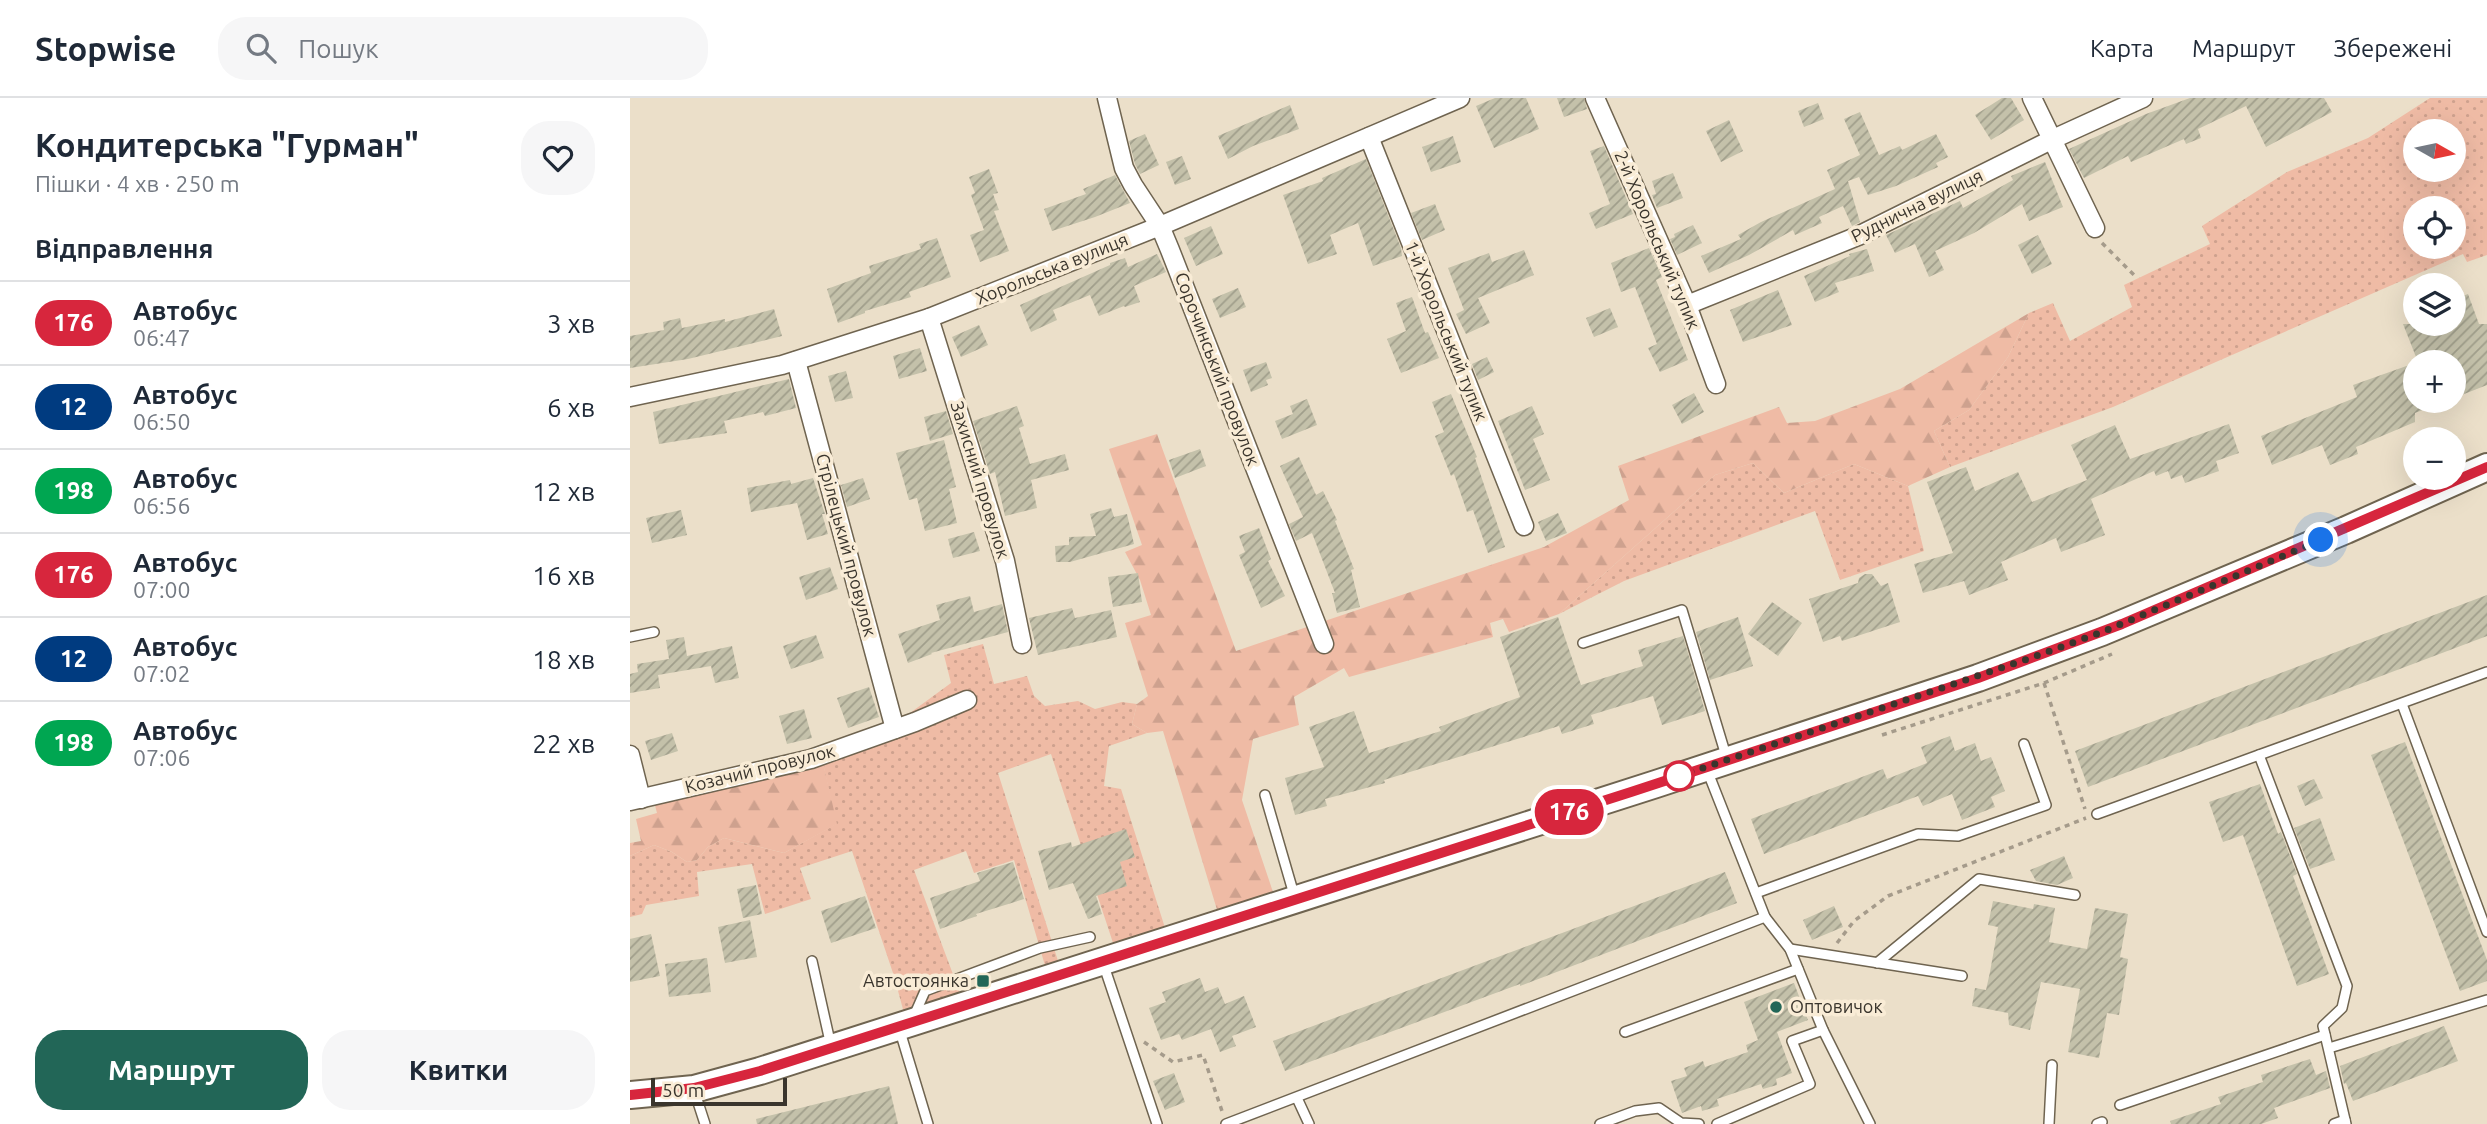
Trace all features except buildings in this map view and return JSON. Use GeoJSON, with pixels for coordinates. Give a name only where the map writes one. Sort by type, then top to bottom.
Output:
{"type":"FeatureCollection","features":[{"type":"Feature","properties":{"kind":"street","name":"Сорочинський провулок"},"geometry":{"type":"LineString","coordinates":[[1107,98],[1124,168],[1160,226],[1324,644]]}},
{"type":"Feature","properties":{"kind":"street","name":"Хорольська вулиця"},"geometry":{"type":"LineString","coordinates":[[630,397],[796,361],[929,318],[1160,226],[1460,98]]}},
{"type":"Feature","properties":{"kind":"street","name":"2-й Хорольський тупик"},"geometry":{"type":"LineString","coordinates":[[1595,98],[1687,305],[1716,384]]}},
{"type":"Feature","properties":{"kind":"street"},"geometry":{"type":"LineString","coordinates":[[2032,98],[2095,228]]}},
{"type":"Feature","properties":{"kind":"street","name":"Руднична вулиця"},"geometry":{"type":"LineString","coordinates":[[1687,305],[1858,236],[2051,140],[2143,98]]}},
{"type":"Feature","properties":{"kind":"street","name":"1-й Хорольський тупик"},"geometry":{"type":"LineString","coordinates":[[1369,137],[1524,526]]}},
{"type":"Feature","properties":{"kind":"street","name":"Захисний провулок"},"geometry":{"type":"LineString","coordinates":[[929,318],[1006,561],[1022,644]]}},
{"type":"Feature","properties":{"kind":"street","name":"Стрілецький провулок"},"geometry":{"type":"LineString","coordinates":[[796,361],[895,729]]}},
{"type":"Feature","properties":{"kind":"street"},"geometry":{"type":"LineString","coordinates":[[630,1095],[694,1088],[760,1071],[1978,678],[2102,632],[2346,530],[2487,467]]}},
{"type":"Feature","properties":{"kind":"street","name":"Козачий провулок"},"geometry":{"type":"LineString","coordinates":[[636,800],[811,759],[967,700]]}},
{"type":"Feature","properties":{"kind":"street"},"geometry":{"type":"LineString","coordinates":[[630,755],[636,800]]}},
{"type":"Feature","properties":{"kind":"lane"},"geometry":{"type":"LineString","coordinates":[[1583,643],[1682,610],[1716,764],[1756,894],[1765,917],[1790,949],[1823,1030],[1870,1124]]}},
{"type":"Feature","properties":{"kind":"lane"},"geometry":{"type":"LineString","coordinates":[[630,637],[654,632]]}},
{"type":"Feature","properties":{"kind":"lane"},"geometry":{"type":"LineString","coordinates":[[2097,814],[2487,672]]}},
{"type":"Feature","properties":{"kind":"lane"},"geometry":{"type":"LineString","coordinates":[[2402,704],[2487,932]]}},
{"type":"Feature","properties":{"kind":"lane"},"geometry":{"type":"LineString","coordinates":[[1756,894],[1918,834],[1958,836],[2046,805],[2024,744]]}},
{"type":"Feature","properties":{"kind":"lane"},"geometry":{"type":"LineString","coordinates":[[2259,755],[2347,985],[2342,1008],[2323,1026],[2346,1122],[2334,1124]]}},
{"type":"Feature","properties":{"kind":"lane"},"geometry":{"type":"LineString","coordinates":[[1265,795],[1295,900]]}},
{"type":"Feature","properties":{"kind":"lane"},"geometry":{"type":"LineString","coordinates":[[1877,963],[1979,879],[2075,895]]}},
{"type":"Feature","properties":{"kind":"lane"},"geometry":{"type":"LineString","coordinates":[[1226,1124],[1765,917]]}},
{"type":"Feature","properties":{"kind":"lane"},"geometry":{"type":"LineString","coordinates":[[928,1124],[905,1024],[925,991],[1040,948],[1090,937]]}},
{"type":"Feature","properties":{"kind":"lane"},"geometry":{"type":"LineString","coordinates":[[1790,949],[1962,976]]}},
{"type":"Feature","properties":{"kind":"lane"},"geometry":{"type":"LineString","coordinates":[[812,961],[832,1048]]}},
{"type":"Feature","properties":{"kind":"lane"},"geometry":{"type":"LineString","coordinates":[[1102,961],[1157,1124]]}},
{"type":"Feature","properties":{"kind":"lane"},"geometry":{"type":"LineString","coordinates":[[1625,1032],[1798,969]]}},
{"type":"Feature","properties":{"kind":"lane"},"geometry":{"type":"LineString","coordinates":[[2329,1048],[2487,1000]]}},
{"type":"Feature","properties":{"kind":"lane"},"geometry":{"type":"LineString","coordinates":[[1717,1124],[1810,1084],[1792,1041],[1823,1030]]}},
{"type":"Feature","properties":{"kind":"lane"},"geometry":{"type":"LineString","coordinates":[[2120,1105],[2325,1035]]}},
{"type":"Feature","properties":{"kind":"lane"},"geometry":{"type":"LineString","coordinates":[[2049,1124],[2052,1065]]}},
{"type":"Feature","properties":{"kind":"lane"},"geometry":{"type":"LineString","coordinates":[[694,1088],[705,1124]]}},
{"type":"Feature","properties":{"kind":"lane"},"geometry":{"type":"LineString","coordinates":[[1297,1098],[1309,1124]]}},
{"type":"Feature","properties":{"kind":"lane"},"geometry":{"type":"LineString","coordinates":[[1600,1124],[1635,1111],[1660,1108],[1681,1123],[1699,1124]]}},
{"type":"Feature","properties":{"kind":"path"},"geometry":{"type":"LineString","coordinates":[[2095,228],[2102,242],[2134,275]]}},
{"type":"Feature","properties":{"kind":"path"},"geometry":{"type":"LineString","coordinates":[[1829,955],[1854,921],[1888,896],[2088,818],[2044,683]]}},
{"type":"Feature","properties":{"kind":"path"},"geometry":{"type":"LineString","coordinates":[[1125,1029],[1172,1062],[1203,1055],[1226,1124]]}},
{"type":"Feature","properties":{"kind":"green space"},"geometry":{"type":"Polygon","coordinates":[[[2430,98],[2487,98],[2487,255],[2467,262],[2466,259],[2466,196],[2403,196],[2403,259],[2452,259],[2420,273],[2403,273],[2403,280],[2113,407],[1950,467],[1934,431],[1969,410],[2008,357],[2029,313],[2053,303],[2070,341],[2132,307],[2124,285],[2210,244],[2202,226],[2287,172],[2368,138],[2430,98]]]}},
{"type":"Feature","properties":{"kind":"green space"},"geometry":{"type":"Polygon","coordinates":[[[2029,313],[2008,357],[1969,410],[1934,431],[1950,467],[1908,486],[1854,464],[1784,493],[1753,463],[1715,475],[1559,614],[1509,632],[1503,619],[1490,623],[1493,637],[1349,677],[1344,668],[1294,697],[1299,725],[1253,739],[1242,800],[1274,895],[1218,913],[1163,731],[1147,733],[1132,724],[1137,704],[1148,696],[1125,623],[1151,615],[1140,580],[1125,552],[1142,545],[1109,449],[1157,434],[1236,651],[1544,547],[1629,500],[1618,466],[1779,407],[1787,423],[1815,421],[1900,389],[2029,313]]]}},
{"type":"Feature","properties":{"kind":"green space"},"geometry":{"type":"Polygon","coordinates":[[[1753,463],[1784,493],[1854,464],[1908,486],[1924,551],[1840,580],[1815,511],[1624,581],[1559,614],[1715,475],[1753,463]]]}},
{"type":"Feature","properties":{"kind":"green space"},"geometry":{"type":"Polygon","coordinates":[[[983,644],[994,684],[1027,676],[1034,696],[1045,706],[1078,701],[1095,709],[1122,702],[1137,704],[1132,724],[1147,733],[1109,746],[1104,786],[1121,789],[1166,931],[1115,949],[1051,754],[998,773],[1059,964],[1046,969],[1014,860],[974,873],[966,851],[914,870],[960,993],[904,1013],[852,851],[800,868],[811,899],[765,914],[752,864],[697,872],[699,896],[646,905],[642,914],[630,917],[630,856],[654,845],[687,862],[697,860],[708,847],[724,838],[784,853],[836,824],[820,749],[887,729],[886,721],[910,713],[951,683],[944,655],[983,644]]]}},
{"type":"Feature","properties":{"kind":"green space"},"geometry":{"type":"Polygon","coordinates":[[[820,749],[837,824],[784,853],[724,838],[708,847],[697,860],[687,862],[654,845],[630,856],[630,843],[641,841],[636,819],[657,813],[650,787],[820,749]]]}},
{"type":"Feature","properties":{"kind":"bus line","name":"176"},"geometry":{"type":"LineString","coordinates":[[630,1095],[694,1088],[760,1071],[1978,678],[2122,624],[2346,530],[2487,467]]}},
{"type":"Feature","properties":{"kind":"place","name":"Автостоянка"},"geometry":{"type":"Point","coordinates":[983,981]}},
{"type":"Feature","properties":{"kind":"place","name":"Оптовичок"},"geometry":{"type":"Point","coordinates":[1776,1007]}},
{"type":"Feature","properties":{"kind":"route"},"geometry":{"type":"LineString","coordinates":[[1679,776],[1978,678],[2102,632],[2321,540]]}}]}
